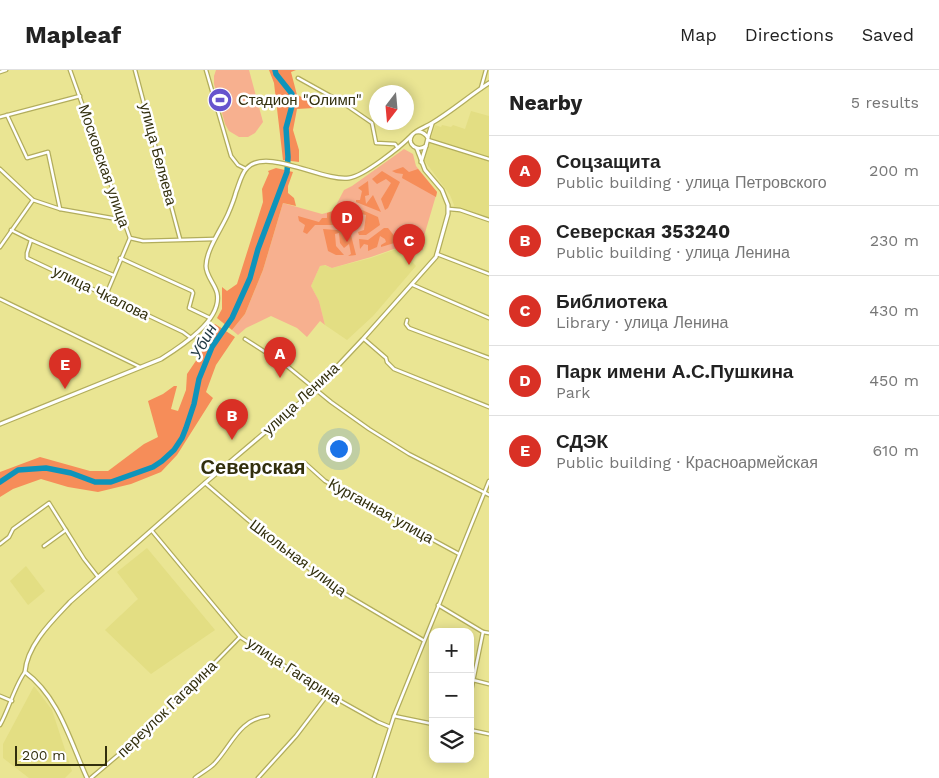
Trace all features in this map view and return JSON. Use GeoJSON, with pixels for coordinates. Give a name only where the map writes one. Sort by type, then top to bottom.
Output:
{"type":"FeatureCollection","features":[{"type":"Feature","properties":{"kind":"street"},"geometry":{"type":"LineString","coordinates":[[0,72],[6,70]]}},
{"type":"Feature","properties":{"kind":"street","name":"Московская улица"},"geometry":{"type":"LineString","coordinates":[[70,70],[130,238],[143,241],[215,239]]}},
{"type":"Feature","properties":{"kind":"street","name":"улица Беляева"},"geometry":{"type":"LineString","coordinates":[[135,70],[180,239]]}},
{"type":"Feature","properties":{"kind":"street"},"geometry":{"type":"LineString","coordinates":[[206,70],[231,156],[238,165],[246,169]]}},
{"type":"Feature","properties":{"kind":"street"},"geometry":{"type":"LineString","coordinates":[[481,88],[486,70]]}},
{"type":"Feature","properties":{"kind":"street"},"geometry":{"type":"LineString","coordinates":[[298,78],[343,103],[372,123],[376,142],[395,144],[398,148]]}},
{"type":"Feature","properties":{"kind":"street"},"geometry":{"type":"LineString","coordinates":[[0,424],[161,359],[191,338],[210,318],[217,304],[217,295],[206,267],[206,259],[228,214],[246,169],[254,163],[283,164],[336,177],[350,178],[360,175],[402,145],[416,132],[432,124],[489,83]]}},
{"type":"Feature","properties":{"kind":"street"},"geometry":{"type":"LineString","coordinates":[[0,116],[80,96]]}},
{"type":"Feature","properties":{"kind":"street"},"geometry":{"type":"LineString","coordinates":[[7,115],[27,158],[48,152],[60,209]]}},
{"type":"Feature","properties":{"kind":"street"},"geometry":{"type":"LineString","coordinates":[[421,162],[432,124]]}},
{"type":"Feature","properties":{"kind":"street"},"geometry":{"type":"LineString","coordinates":[[416,132],[426,134],[428,139],[489,159]]}},
{"type":"Feature","properties":{"kind":"street"},"geometry":{"type":"LineString","coordinates":[[412,136],[410,142],[412,146]]}},
{"type":"Feature","properties":{"kind":"street"},"geometry":{"type":"LineString","coordinates":[[402,145],[412,146],[417,149],[423,149],[426,146]]}},
{"type":"Feature","properties":{"kind":"street"},"geometry":{"type":"LineString","coordinates":[[417,149],[425,170],[442,190],[449,209],[460,210],[489,220]]}},
{"type":"Feature","properties":{"kind":"street"},"geometry":{"type":"LineString","coordinates":[[0,169],[33,200],[60,209],[123,220]]}},
{"type":"Feature","properties":{"kind":"street"},"geometry":{"type":"LineString","coordinates":[[0,247],[33,200]]}},
{"type":"Feature","properties":{"kind":"street","name":"улица Ленина"},"geometry":{"type":"LineString","coordinates":[[0,725],[20,679],[25,672],[27,660],[34,646],[54,619],[70,602],[205,483],[315,390],[413,285],[437,254],[449,209]]}},
{"type":"Feature","properties":{"kind":"street"},"geometry":{"type":"LineString","coordinates":[[11,230],[114,275]]}},
{"type":"Feature","properties":{"kind":"street"},"geometry":{"type":"LineString","coordinates":[[106,295],[130,238]]}},
{"type":"Feature","properties":{"kind":"street","name":"улица Чкалова"},"geometry":{"type":"LineString","coordinates":[[31,240],[27,258],[183,332],[191,338]]}},
{"type":"Feature","properties":{"kind":"street"},"geometry":{"type":"LineString","coordinates":[[437,254],[489,274]]}},
{"type":"Feature","properties":{"kind":"street"},"geometry":{"type":"LineString","coordinates":[[120,258],[192,291],[189,308],[210,318]]}},
{"type":"Feature","properties":{"kind":"street"},"geometry":{"type":"LineString","coordinates":[[413,285],[489,318]]}},
{"type":"Feature","properties":{"kind":"street"},"geometry":{"type":"LineString","coordinates":[[0,299],[140,367]]}},
{"type":"Feature","properties":{"kind":"street"},"geometry":{"type":"LineString","coordinates":[[407,320],[406,324],[409,328],[489,358]]}},
{"type":"Feature","properties":{"kind":"street"},"geometry":{"type":"LineString","coordinates":[[245,339],[287,366],[315,390],[369,429],[401,449],[489,495]]}},
{"type":"Feature","properties":{"kind":"street"},"geometry":{"type":"LineString","coordinates":[[363,339],[386,358],[387,362],[394,369],[489,407]]}},
{"type":"Feature","properties":{"kind":"street","name":"Курганная улица"},"geometry":{"type":"LineString","coordinates":[[305,463],[325,481],[460,554]]}},
{"type":"Feature","properties":{"kind":"street"},"geometry":{"type":"LineString","coordinates":[[374,778],[390,727],[423,640],[489,481]]}},
{"type":"Feature","properties":{"kind":"street","name":"Школьная улица"},"geometry":{"type":"LineString","coordinates":[[205,483],[330,585],[423,640]]}},
{"type":"Feature","properties":{"kind":"street"},"geometry":{"type":"LineString","coordinates":[[0,544],[9,537],[13,528],[49,503],[84,559],[98,577]]}},
{"type":"Feature","properties":{"kind":"street"},"geometry":{"type":"LineString","coordinates":[[44,546],[66,530]]}},
{"type":"Feature","properties":{"kind":"street","name":"улица Гагарина"},"geometry":{"type":"LineString","coordinates":[[152,531],[240,636],[328,694],[390,727]]}},
{"type":"Feature","properties":{"kind":"street"},"geometry":{"type":"LineString","coordinates":[[438,605],[483,632],[489,633]]}},
{"type":"Feature","properties":{"kind":"street"},"geometry":{"type":"LineString","coordinates":[[474,675],[483,632]]}},
{"type":"Feature","properties":{"kind":"street","name":"переулок Гагарина"},"geometry":{"type":"LineString","coordinates":[[91,778],[156,723],[240,636]]}},
{"type":"Feature","properties":{"kind":"street"},"geometry":{"type":"LineString","coordinates":[[25,672],[42,686],[53,701],[86,778]]}},
{"type":"Feature","properties":{"kind":"street"},"geometry":{"type":"LineString","coordinates":[[474,680],[489,684]]}},
{"type":"Feature","properties":{"kind":"street"},"geometry":{"type":"LineString","coordinates":[[258,778],[296,736],[328,694]]}},
{"type":"Feature","properties":{"kind":"street"},"geometry":{"type":"LineString","coordinates":[[0,696],[12,700]]}},
{"type":"Feature","properties":{"kind":"street"},"geometry":{"type":"LineString","coordinates":[[195,778],[214,764],[233,738],[248,722],[268,716]]}},
{"type":"Feature","properties":{"kind":"street"},"geometry":{"type":"LineString","coordinates":[[394,716],[429,723]]}},
{"type":"Feature","properties":{"kind":"street"},"geometry":{"type":"LineString","coordinates":[[474,731],[489,734]]}},
{"type":"Feature","properties":{"kind":"shaded area"},"geometry":{"type":"Polygon","coordinates":[[[216,70],[249,70],[263,122],[255,133],[248,137],[239,137],[229,131],[225,124],[214,84],[216,70]]]}},
{"type":"Feature","properties":{"kind":"shaded area"},"geometry":{"type":"Polygon","coordinates":[[[269,70],[296,70],[291,72],[297,95],[313,102],[314,108],[297,109],[293,130],[299,150],[299,162],[283,160],[274,83],[269,70]]]}},
{"type":"Feature","properties":{"kind":"shaded area"},"geometry":{"type":"Polygon","coordinates":[[[471,111],[489,116],[489,220],[453,209],[454,205],[450,195],[424,160],[435,125],[451,127],[453,125],[465,129],[471,111]]]}},
{"type":"Feature","properties":{"kind":"shaded area"},"geometry":{"type":"Polygon","coordinates":[[[404,149],[413,154],[416,166],[437,192],[422,243],[423,250],[416,252],[411,243],[332,268],[325,265],[320,266],[311,286],[319,301],[325,325],[320,321],[307,337],[297,328],[271,316],[246,328],[238,335],[232,330],[245,314],[263,270],[283,203],[322,214],[333,211],[344,190],[404,149]]]}},
{"type":"Feature","properties":{"kind":"shaded area"},"geometry":{"type":"Polygon","coordinates":[[[403,167],[409,172],[418,169],[437,192],[436,197],[402,178],[403,174],[392,171],[403,167]]]}},
{"type":"Feature","properties":{"kind":"shaded area"},"geometry":{"type":"Polygon","coordinates":[[[276,168],[293,172],[288,186],[288,193],[294,198],[296,206],[283,203],[263,270],[245,314],[232,330],[217,318],[222,309],[222,287],[227,291],[237,284],[263,202],[262,189],[269,173],[268,171],[276,168]]]}},
{"type":"Feature","properties":{"kind":"shaded area"},"geometry":{"type":"Polygon","coordinates":[[[382,171],[400,182],[388,208],[385,210],[381,199],[391,183],[386,179],[377,184],[372,179],[382,171]]]}},
{"type":"Feature","properties":{"kind":"shaded area"},"geometry":{"type":"Polygon","coordinates":[[[368,181],[369,195],[365,196],[366,204],[373,195],[381,212],[356,202],[356,200],[360,200],[362,191],[358,188],[368,181]]]}},
{"type":"Feature","properties":{"kind":"shaded area"},"geometry":{"type":"Polygon","coordinates":[[[348,205],[351,225],[315,225],[307,234],[303,232],[305,225],[299,221],[298,216],[319,222],[322,218],[327,218],[327,213],[333,211],[333,215],[337,216],[348,205]]]}},
{"type":"Feature","properties":{"kind":"shaded area"},"geometry":{"type":"Polygon","coordinates":[[[353,206],[378,217],[380,225],[366,235],[359,235],[358,232],[364,230],[366,215],[357,213],[354,215],[353,206]]]}},
{"type":"Feature","properties":{"kind":"shaded area"},"geometry":{"type":"Polygon","coordinates":[[[384,228],[388,228],[396,238],[409,236],[411,238],[381,247],[386,242],[380,236],[377,247],[368,251],[368,245],[364,244],[360,249],[359,239],[368,240],[384,228]]]}},
{"type":"Feature","properties":{"kind":"shaded area"},"geometry":{"type":"Polygon","coordinates":[[[323,229],[350,231],[356,255],[348,256],[351,254],[349,244],[344,248],[340,243],[339,233],[335,234],[336,246],[344,255],[336,255],[328,251],[323,229]]]}},
{"type":"Feature","properties":{"kind":"shaded area"},"geometry":{"type":"Polygon","coordinates":[[[399,248],[416,266],[373,316],[347,340],[325,325],[319,301],[311,286],[320,266],[324,265],[332,268],[371,258],[399,248]]]}},
{"type":"Feature","properties":{"kind":"shaded area"},"geometry":{"type":"Polygon","coordinates":[[[215,324],[235,337],[216,365],[206,392],[213,398],[177,455],[161,472],[131,484],[98,492],[68,487],[41,479],[13,489],[0,497],[0,472],[40,457],[90,471],[108,471],[144,444],[158,437],[148,401],[177,386],[171,409],[178,411],[186,390],[187,374],[212,337],[209,329],[215,324]]]}},
{"type":"Feature","properties":{"kind":"shaded area"},"geometry":{"type":"Polygon","coordinates":[[[147,548],[215,630],[151,674],[105,630],[138,599],[117,572],[147,548]]]}},
{"type":"Feature","properties":{"kind":"shaded area"},"geometry":{"type":"Polygon","coordinates":[[[26,566],[45,591],[28,605],[10,581],[26,566]]]}},
{"type":"Feature","properties":{"kind":"shaded area"},"geometry":{"type":"Polygon","coordinates":[[[34,686],[52,710],[72,771],[65,778],[29,778],[3,758],[3,744],[34,686]]]}},
{"type":"Feature","properties":{"kind":"waterway","name":"Убин"},"geometry":{"type":"LineString","coordinates":[[0,482],[18,470],[46,468],[71,473],[95,482],[111,482],[153,467],[174,450],[186,428],[194,404],[199,379],[212,347],[232,318],[250,278],[258,249],[287,172],[286,128],[293,102],[292,94],[275,70]]}},
{"type":"Feature","properties":{"kind":"place","name":"Стадион \"Олимп\""},"geometry":{"type":"Point","coordinates":[220,100]}},
{"type":"Feature","properties":{"kind":"place","name":"Парк имени А.С.Пушкина"},"geometry":{"type":"Point","coordinates":[347,242]}},
{"type":"Feature","properties":{"kind":"place","name":"Библиотека"},"geometry":{"type":"Point","coordinates":[409,265]}},
{"type":"Feature","properties":{"kind":"place","name":"Соцзащита"},"geometry":{"type":"Point","coordinates":[280,378]}},
{"type":"Feature","properties":{"kind":"place","name":"СДЭК"},"geometry":{"type":"Point","coordinates":[65,389]}},
{"type":"Feature","properties":{"kind":"place","name":"Северская 353240"},"geometry":{"type":"Point","coordinates":[232,440]}},
{"type":"Feature","properties":{"kind":"district","name":"Северская"},"geometry":{"type":"Point","coordinates":[253,467]}}]}
